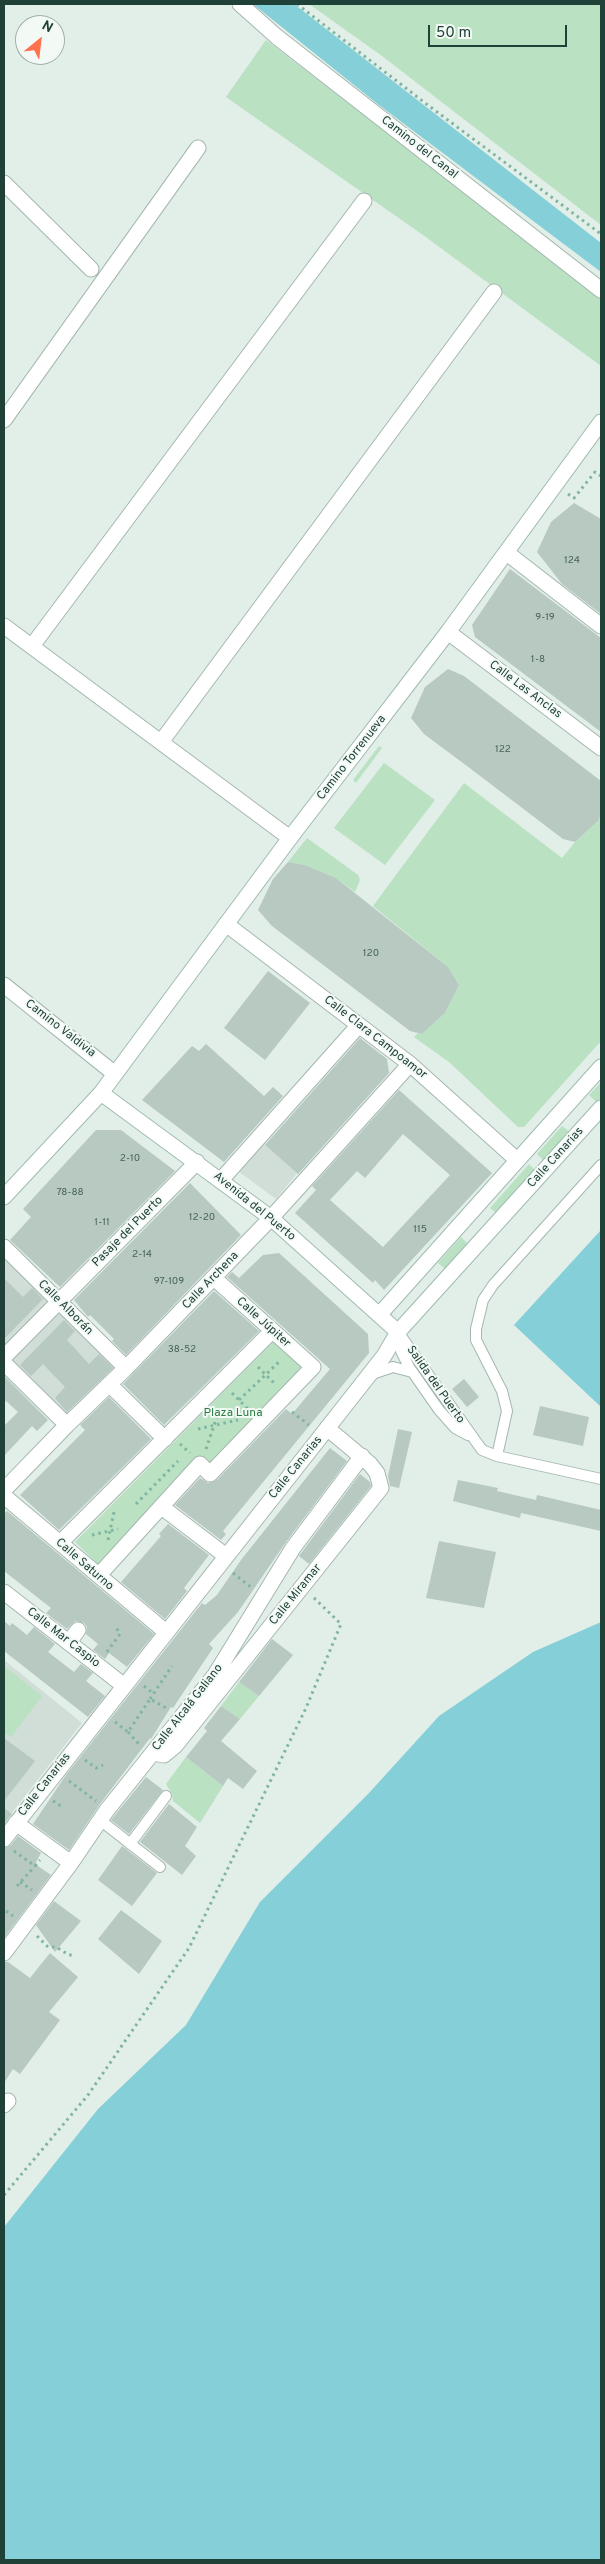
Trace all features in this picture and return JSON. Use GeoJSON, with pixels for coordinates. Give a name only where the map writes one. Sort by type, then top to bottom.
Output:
{"type":"FeatureCollection","features":[{"type":"Feature","properties":{"kind":"street","name":"Camino del Canal"},"geometry":{"type":"LineString","coordinates":[[240,4],[277,38],[601,290]]}},
{"type":"Feature","properties":{"kind":"street"},"geometry":{"type":"LineString","coordinates":[[4,420],[198,148]]}},
{"type":"Feature","properties":{"kind":"street"},"geometry":{"type":"LineString","coordinates":[[4,183],[91,269]]}},
{"type":"Feature","properties":{"kind":"street"},"geometry":{"type":"LineString","coordinates":[[32,646],[364,201]]}},
{"type":"Feature","properties":{"kind":"street"},"geometry":{"type":"LineString","coordinates":[[161,742],[494,292]]}},
{"type":"Feature","properties":{"kind":"street","name":"Camino Torrenueva"},"geometry":{"type":"LineString","coordinates":[[4,1198],[101,1093],[290,838],[507,553],[601,422]]}},
{"type":"Feature","properties":{"kind":"street"},"geometry":{"type":"LineString","coordinates":[[507,553],[601,626]]}},
{"type":"Feature","properties":{"kind":"street"},"geometry":{"type":"LineString","coordinates":[[4,626],[290,838]]}},
{"type":"Feature","properties":{"kind":"street","name":"Calle Las Anclas"},"geometry":{"type":"LineString","coordinates":[[448,632],[601,748]]}},
{"type":"Feature","properties":{"kind":"street","name":"Calle Clara Campoamor"},"geometry":{"type":"LineString","coordinates":[[226,924],[410,1064],[517,1160]]}},
{"type":"Feature","properties":{"kind":"street","name":"Camino Valdivia"},"geometry":{"type":"LineString","coordinates":[[4,985],[115,1074]]}},
{"type":"Feature","properties":{"kind":"street"},"geometry":{"type":"LineString","coordinates":[[222,1180],[359,1025]]}},
{"type":"Feature","properties":{"kind":"street","name":"Calle Archena"},"geometry":{"type":"LineString","coordinates":[[4,1490],[214,1278],[271,1218],[410,1064]]}},
{"type":"Feature","properties":{"kind":"street"},"geometry":{"type":"LineString","coordinates":[[380,1314],[601,1067]]}},
{"type":"Feature","properties":{"kind":"street","name":"Avenida del Puerto"},"geometry":{"type":"LineString","coordinates":[[101,1093],[222,1180],[271,1218],[398,1332]]}},
{"type":"Feature","properties":{"kind":"street","name":"Calle Canarias"},"geometry":{"type":"LineString","coordinates":[[8,1844],[16,1823],[123,1685],[369,1376],[384,1356],[398,1332],[601,1108]]}},
{"type":"Feature","properties":{"kind":"street","name":"Pasaje del Puerto"},"geometry":{"type":"LineString","coordinates":[[4,1357],[197,1162]]}},
{"type":"Feature","properties":{"kind":"street","name":"Calle Alborán"},"geometry":{"type":"LineString","coordinates":[[4,1247],[126,1368]]}},
{"type":"Feature","properties":{"kind":"street","name":"Calle Júpiter"},"geometry":{"type":"LineString","coordinates":[[214,1278],[313,1367],[283,1398]]}},
{"type":"Feature","properties":{"kind":"street"},"geometry":{"type":"LineString","coordinates":[[60,1543],[144,1459],[224,1384],[247,1356],[272,1331]]}},
{"type":"Feature","properties":{"kind":"street"},"geometry":{"type":"LineString","coordinates":[[4,1363],[67,1425]]}},
{"type":"Feature","properties":{"kind":"street"},"geometry":{"type":"LineString","coordinates":[[109,1384],[167,1437]]}},
{"type":"Feature","properties":{"kind":"street"},"geometry":{"type":"LineString","coordinates":[[99,1575],[163,1508],[177,1489],[200,1464],[210,1474],[258,1419],[283,1398]]}},
{"type":"Feature","properties":{"kind":"street","name":"Calle Miramar"},"geometry":{"type":"LineString","coordinates":[[153,1753],[164,1755],[175,1746],[381,1488],[378,1473],[362,1456],[325,1431]]}},
{"type":"Feature","properties":{"kind":"street","name":"Calle Alcalá Galiano"},"geometry":{"type":"LineString","coordinates":[[4,1953],[104,1815],[215,1675],[294,1548],[355,1469],[362,1456]]}},
{"type":"Feature","properties":{"kind":"street","name":"Calle Saturno"},"geometry":{"type":"LineString","coordinates":[[4,1496],[166,1632]]}},
{"type":"Feature","properties":{"kind":"street"},"geometry":{"type":"LineString","coordinates":[[163,1508],[223,1560]]}},
{"type":"Feature","properties":{"kind":"street","name":"Calle Mar Caspio"},"geometry":{"type":"LineString","coordinates":[[4,1592],[123,1685]]}},
{"type":"Feature","properties":{"kind":"street"},"geometry":{"type":"LineString","coordinates":[[68,1642],[78,1630]]}},
{"type":"Feature","properties":{"kind":"street"},"geometry":{"type":"LineString","coordinates":[[16,1823],[71,1863]]}},
{"type":"Feature","properties":{"kind":"lane"},"geometry":{"type":"LineString","coordinates":[[497,1456],[508,1411],[502,1392],[476,1340],[477,1321],[483,1300],[493,1285],[601,1165]]}},
{"type":"Feature","properties":{"kind":"lane"},"geometry":{"type":"LineString","coordinates":[[398,1332],[401,1351],[412,1372],[444,1417],[455,1428],[471,1437],[482,1450],[497,1456],[601,1479]]}},
{"type":"Feature","properties":{"kind":"lane","name":"Salida del Puerto"},"geometry":{"type":"LineString","coordinates":[[398,1332],[471,1437]]}},
{"type":"Feature","properties":{"kind":"lane"},"geometry":{"type":"LineString","coordinates":[[369,1376],[394,1368],[412,1372]]}},
{"type":"Feature","properties":{"kind":"lane"},"geometry":{"type":"LineString","coordinates":[[130,1844],[166,1796]]}},
{"type":"Feature","properties":{"kind":"lane"},"geometry":{"type":"LineString","coordinates":[[104,1815],[130,1844],[160,1867]]}},
{"type":"Feature","properties":{"kind":"path"},"geometry":{"type":"LineString","coordinates":[[297,4],[429,106],[601,234]]}},
{"type":"Feature","properties":{"kind":"path"},"geometry":{"type":"LineString","coordinates":[[556,484],[574,498],[596,472],[601,476]]}},
{"type":"Feature","properties":{"kind":"path"},"geometry":{"type":"LineString","coordinates":[[239,1400],[292,1348]]}},
{"type":"Feature","properties":{"kind":"path"},"geometry":{"type":"LineString","coordinates":[[247,1356],[266,1375],[283,1398],[325,1431]]}},
{"type":"Feature","properties":{"kind":"path"},"geometry":{"type":"LineString","coordinates":[[224,1384],[258,1419]]}},
{"type":"Feature","properties":{"kind":"path"},"geometry":{"type":"LineString","coordinates":[[167,1437],[188,1452],[200,1464],[214,1426],[224,1384]]}},
{"type":"Feature","properties":{"kind":"path"},"geometry":{"type":"LineString","coordinates":[[196,1429],[258,1419]]}},
{"type":"Feature","properties":{"kind":"path"},"geometry":{"type":"LineString","coordinates":[[136,1504],[161,1476],[188,1452]]}},
{"type":"Feature","properties":{"kind":"path"},"geometry":{"type":"LineString","coordinates":[[144,1459],[177,1489]]}},
{"type":"Feature","properties":{"kind":"path"},"geometry":{"type":"LineString","coordinates":[[119,1484],[152,1519]]}},
{"type":"Feature","properties":{"kind":"path"},"geometry":{"type":"LineString","coordinates":[[106,1548],[119,1484]]}},
{"type":"Feature","properties":{"kind":"path"},"geometry":{"type":"LineString","coordinates":[[60,1543],[152,1519]]}},
{"type":"Feature","properties":{"kind":"path"},"geometry":{"type":"LineString","coordinates":[[223,1560],[264,1598]]}},
{"type":"Feature","properties":{"kind":"path"},"geometry":{"type":"LineString","coordinates":[[4,2196],[88,2095],[189,1948],[306,1708],[341,1624],[303,1587]]}},
{"type":"Feature","properties":{"kind":"path"},"geometry":{"type":"LineString","coordinates":[[97,1664],[120,1636],[116,1627]]}},
{"type":"Feature","properties":{"kind":"path"},"geometry":{"type":"LineString","coordinates":[[102,1712],[128,1732],[172,1666]]}},
{"type":"Feature","properties":{"kind":"path"},"geometry":{"type":"LineString","coordinates":[[150,1699],[182,1716]]}},
{"type":"Feature","properties":{"kind":"path"},"geometry":{"type":"LineString","coordinates":[[56,1771],[104,1815]]}},
{"type":"Feature","properties":{"kind":"path"},"geometry":{"type":"LineString","coordinates":[[8,1844],[35,1866]]}},
{"type":"Feature","properties":{"kind":"path"},"geometry":{"type":"LineString","coordinates":[[17,1886],[50,1848]]}},
{"type":"Feature","properties":{"kind":"path"},"geometry":{"type":"LineString","coordinates":[[6,1911],[25,1924],[48,1946],[56,1947],[69,1955],[75,1955]]}},
{"type":"Feature","properties":{"kind":"shaded area"},"geometry":{"type":"Polygon","coordinates":[[[264,1144],[297,1173],[276,1199],[238,1171],[264,1144]]]}},
{"type":"Feature","properties":{"kind":"shaded area"},"geometry":{"type":"Polygon","coordinates":[[[4,1247],[126,1368],[67,1425],[4,1363],[4,1247]]]}},
{"type":"Feature","properties":{"kind":"shaded area"},"geometry":{"type":"Polygon","coordinates":[[[4,1660],[82,1723],[4,1823],[4,1660]]]}},
{"type":"Feature","properties":{"kind":"green space"},"geometry":{"type":"Polygon","coordinates":[[[309,4],[601,4],[601,225],[382,56],[309,4]]]}},
{"type":"Feature","properties":{"kind":"green space"},"geometry":{"type":"Polygon","coordinates":[[[266,40],[601,297],[601,366],[423,235],[226,97],[266,40]]]}},
{"type":"Feature","properties":{"kind":"green space"},"geometry":{"type":"Polygon","coordinates":[[[379,746],[382,748],[356,783],[353,780],[379,746]]]}},
{"type":"Feature","properties":{"kind":"green space"},"geometry":{"type":"Polygon","coordinates":[[[384,763],[435,800],[385,865],[334,828],[384,763]]]}},
{"type":"Feature","properties":{"kind":"green space"},"geometry":{"type":"Polygon","coordinates":[[[464,783],[562,858],[575,842],[598,821],[601,814],[601,1041],[524,1127],[518,1127],[449,1062],[414,1037],[418,1033],[422,1034],[445,1013],[459,985],[448,967],[373,906],[464,783]]]}},
{"type":"Feature","properties":{"kind":"green space"},"geometry":{"type":"Polygon","coordinates":[[[307,838],[358,875],[360,880],[355,892],[336,878],[305,865],[288,862],[307,838]]]}},
{"type":"Feature","properties":{"kind":"green space"},"geometry":{"type":"Polygon","coordinates":[[[601,1082],[601,1098],[597,1103],[589,1095],[601,1082]]]}},
{"type":"Feature","properties":{"kind":"green space"},"geometry":{"type":"Polygon","coordinates":[[[562,1126],[570,1132],[544,1161],[537,1154],[562,1126]]]}},
{"type":"Feature","properties":{"kind":"green space"},"geometry":{"type":"Polygon","coordinates":[[[529,1164],[536,1171],[496,1213],[490,1208],[529,1164]]]}},
{"type":"Feature","properties":{"kind":"green space"},"geometry":{"type":"Polygon","coordinates":[[[461,1237],[468,1244],[445,1269],[438,1263],[461,1237]]]}},
{"type":"Feature","properties":{"kind":"green space","name":"Plaza Luna"},"geometry":{"type":"Polygon","coordinates":[[[276,1339],[307,1370],[211,1467],[201,1459],[100,1566],[75,1542],[276,1339]]]}},
{"type":"Feature","properties":{"kind":"green space"},"geometry":{"type":"Polygon","coordinates":[[[4,1666],[42,1696],[11,1737],[4,1732],[4,1666]]]}},
{"type":"Feature","properties":{"kind":"green space"},"geometry":{"type":"Polygon","coordinates":[[[239,1682],[259,1696],[240,1719],[221,1706],[239,1682]]]}},
{"type":"Feature","properties":{"kind":"green space"},"geometry":{"type":"Polygon","coordinates":[[[186,1757],[223,1786],[200,1823],[173,1801],[172,1794],[166,1784],[186,1757]]]}},
{"type":"Feature","properties":{"kind":"water"},"geometry":{"type":"Polygon","coordinates":[[[253,4],[294,4],[601,243],[601,272],[379,105],[253,4]]]}},
{"type":"Feature","properties":{"kind":"water"},"geometry":{"type":"Polygon","coordinates":[[[601,1230],[601,1407],[514,1325],[601,1230]]]}},
{"type":"Feature","properties":{"kind":"water"},"geometry":{"type":"Polygon","coordinates":[[[601,1622],[601,2560],[4,2560],[4,2227],[98,2109],[186,2025],[260,1902],[369,1793],[439,1716],[533,1652],[601,1622]]]}},
{"type":"Feature","properties":{"kind":"building"},"geometry":{"type":"Polygon","coordinates":[[[574,503],[601,519],[601,614],[562,584],[537,552],[551,522],[574,503]]]}},
{"type":"Feature","properties":{"kind":"building"},"geometry":{"type":"Polygon","coordinates":[[[510,569],[601,638],[601,732],[475,637],[472,625],[510,569]]]}},
{"type":"Feature","properties":{"kind":"building"},"geometry":{"type":"Polygon","coordinates":[[[448,669],[464,676],[601,781],[601,814],[598,821],[575,842],[563,839],[424,734],[411,718],[425,687],[448,669]]]}},
{"type":"Feature","properties":{"kind":"building"},"geometry":{"type":"Polygon","coordinates":[[[288,862],[305,865],[336,878],[448,967],[459,985],[445,1013],[422,1034],[410,1031],[272,926],[258,910],[273,879],[288,862]]]}},
{"type":"Feature","properties":{"kind":"building"},"geometry":{"type":"Polygon","coordinates":[[[268,971],[310,1003],[265,1060],[224,1028],[268,971]]]}},
{"type":"Feature","properties":{"kind":"building"},"geometry":{"type":"Polygon","coordinates":[[[360,1038],[387,1059],[389,1073],[298,1174],[265,1145],[360,1038]]]}},
{"type":"Feature","properties":{"kind":"building"},"geometry":{"type":"Polygon","coordinates":[[[206,1044],[264,1096],[273,1087],[283,1096],[224,1162],[142,1100],[192,1046],[199,1051],[206,1044]]]}},
{"type":"Feature","properties":{"kind":"building"},"geometry":{"type":"Polygon","coordinates":[[[399,1090],[492,1173],[384,1290],[375,1280],[373,1283],[295,1213],[316,1190],[312,1186],[399,1090]],[[403,1134],[365,1178],[357,1171],[330,1200],[383,1247],[450,1175],[403,1134]]]}},
{"type":"Feature","properties":{"kind":"building"},"geometry":{"type":"Polygon","coordinates":[[[96,1130],[121,1130],[175,1171],[60,1287],[10,1240],[31,1217],[23,1209],[96,1130]]]}},
{"type":"Feature","properties":{"kind":"building"},"geometry":{"type":"Polygon","coordinates":[[[190,1183],[241,1235],[126,1355],[112,1341],[114,1339],[90,1315],[88,1317],[74,1300],[190,1183]]]}},
{"type":"Feature","properties":{"kind":"building"},"geometry":{"type":"Polygon","coordinates":[[[279,1253],[368,1334],[369,1353],[223,1531],[226,1534],[221,1540],[175,1505],[200,1478],[208,1483],[217,1480],[286,1409],[292,1414],[330,1369],[227,1277],[232,1272],[239,1278],[263,1255],[279,1253]]]}},
{"type":"Feature","properties":{"kind":"building"},"geometry":{"type":"Polygon","coordinates":[[[4,1278],[23,1297],[32,1288],[43,1299],[4,1339],[4,1278]]]}},
{"type":"Feature","properties":{"kind":"building"},"geometry":{"type":"Polygon","coordinates":[[[214,1291],[259,1331],[164,1425],[123,1384],[214,1291]]]}},
{"type":"Feature","properties":{"kind":"building"},"geometry":{"type":"Polygon","coordinates":[[[64,1320],[75,1331],[67,1340],[89,1364],[99,1354],[113,1368],[67,1412],[55,1398],[65,1387],[43,1364],[31,1376],[20,1365],[64,1320]]]}},
{"type":"Feature","properties":{"kind":"building"},"geometry":{"type":"Polygon","coordinates":[[[4,1376],[48,1420],[37,1431],[32,1426],[4,1456],[4,1426],[18,1412],[6,1401],[4,1402],[4,1376]]]}},
{"type":"Feature","properties":{"kind":"building"},"geometry":{"type":"Polygon","coordinates":[[[464,1379],[479,1397],[467,1407],[452,1389],[464,1379]]]}},
{"type":"Feature","properties":{"kind":"building"},"geometry":{"type":"Polygon","coordinates":[[[109,1397],[151,1439],[59,1530],[20,1495],[85,1430],[80,1425],[109,1397]]]}},
{"type":"Feature","properties":{"kind":"building"},"geometry":{"type":"Polygon","coordinates":[[[540,1406],[589,1417],[583,1446],[533,1435],[540,1406]]]}},
{"type":"Feature","properties":{"kind":"building"},"geometry":{"type":"Polygon","coordinates":[[[398,1429],[412,1432],[399,1488],[390,1486],[388,1476],[398,1429]]]}},
{"type":"Feature","properties":{"kind":"building"},"geometry":{"type":"Polygon","coordinates":[[[330,1448],[347,1461],[286,1542],[238,1612],[209,1644],[213,1648],[173,1708],[171,1707],[151,1739],[100,1804],[69,1850],[33,1824],[66,1775],[202,1603],[205,1605],[217,1595],[241,1560],[330,1448]]]}},
{"type":"Feature","properties":{"kind":"building"},"geometry":{"type":"Polygon","coordinates":[[[360,1474],[370,1482],[371,1486],[309,1564],[299,1556],[360,1474]]]}},
{"type":"Feature","properties":{"kind":"building"},"geometry":{"type":"Polygon","coordinates":[[[458,1480],[498,1488],[497,1491],[536,1500],[537,1495],[601,1510],[601,1531],[521,1513],[520,1518],[453,1501],[458,1480]]]}},
{"type":"Feature","properties":{"kind":"building"},"geometry":{"type":"Polygon","coordinates":[[[7,1511],[154,1634],[127,1667],[109,1653],[105,1659],[93,1650],[98,1644],[86,1634],[87,1627],[84,1623],[75,1621],[67,1629],[46,1613],[51,1608],[4,1571],[4,1514],[7,1511]]]}},
{"type":"Feature","properties":{"kind":"building"},"geometry":{"type":"Polygon","coordinates":[[[168,1524],[209,1555],[184,1588],[187,1591],[165,1619],[121,1582],[161,1536],[159,1534],[168,1524]]]}},
{"type":"Feature","properties":{"kind":"building"},"geometry":{"type":"Polygon","coordinates":[[[439,1541],[496,1552],[484,1608],[426,1598],[439,1541]]]}},
{"type":"Feature","properties":{"kind":"building"},"geometry":{"type":"Polygon","coordinates":[[[4,1621],[10,1626],[12,1623],[27,1635],[34,1627],[55,1644],[48,1652],[74,1672],[81,1664],[93,1673],[86,1681],[105,1696],[88,1717],[4,1651],[4,1621]]]}},
{"type":"Feature","properties":{"kind":"building"},"geometry":{"type":"Polygon","coordinates":[[[272,1639],[293,1655],[259,1696],[239,1682],[272,1639]]]}},
{"type":"Feature","properties":{"kind":"building"},"geometry":{"type":"Polygon","coordinates":[[[221,1706],[240,1719],[221,1741],[257,1771],[243,1789],[228,1778],[223,1786],[186,1757],[207,1731],[204,1728],[221,1706]]]}},
{"type":"Feature","properties":{"kind":"building"},"geometry":{"type":"Polygon","coordinates":[[[4,1738],[35,1761],[4,1801],[4,1738]]]}},
{"type":"Feature","properties":{"kind":"building"},"geometry":{"type":"Polygon","coordinates":[[[146,1777],[163,1790],[129,1834],[111,1820],[146,1777]]]}},
{"type":"Feature","properties":{"kind":"building"},"geometry":{"type":"Polygon","coordinates":[[[169,1804],[197,1827],[185,1846],[196,1856],[182,1875],[140,1842],[169,1804]]]}},
{"type":"Feature","properties":{"kind":"building"},"geometry":{"type":"Polygon","coordinates":[[[4,1808],[12,1814],[4,1824],[4,1808]]]}},
{"type":"Feature","properties":{"kind":"building"},"geometry":{"type":"Polygon","coordinates":[[[18,1836],[41,1853],[35,1864],[51,1875],[4,1938],[4,1848],[11,1845],[18,1836]]]}},
{"type":"Feature","properties":{"kind":"building"},"geometry":{"type":"Polygon","coordinates":[[[122,1846],[157,1873],[132,1906],[98,1880],[122,1846]]]}},
{"type":"Feature","properties":{"kind":"building"},"geometry":{"type":"Polygon","coordinates":[[[54,1901],[81,1921],[55,1952],[36,1925],[54,1901]]]}},
{"type":"Feature","properties":{"kind":"building"},"geometry":{"type":"Polygon","coordinates":[[[121,1910],[162,1941],[139,1974],[98,1939],[121,1910]]]}},
{"type":"Feature","properties":{"kind":"building"},"geometry":{"type":"Polygon","coordinates":[[[50,1953],[78,1977],[49,2012],[60,2020],[20,2074],[13,2069],[4,2083],[4,1962],[8,1962],[30,1978],[50,1953]]]}}]}
